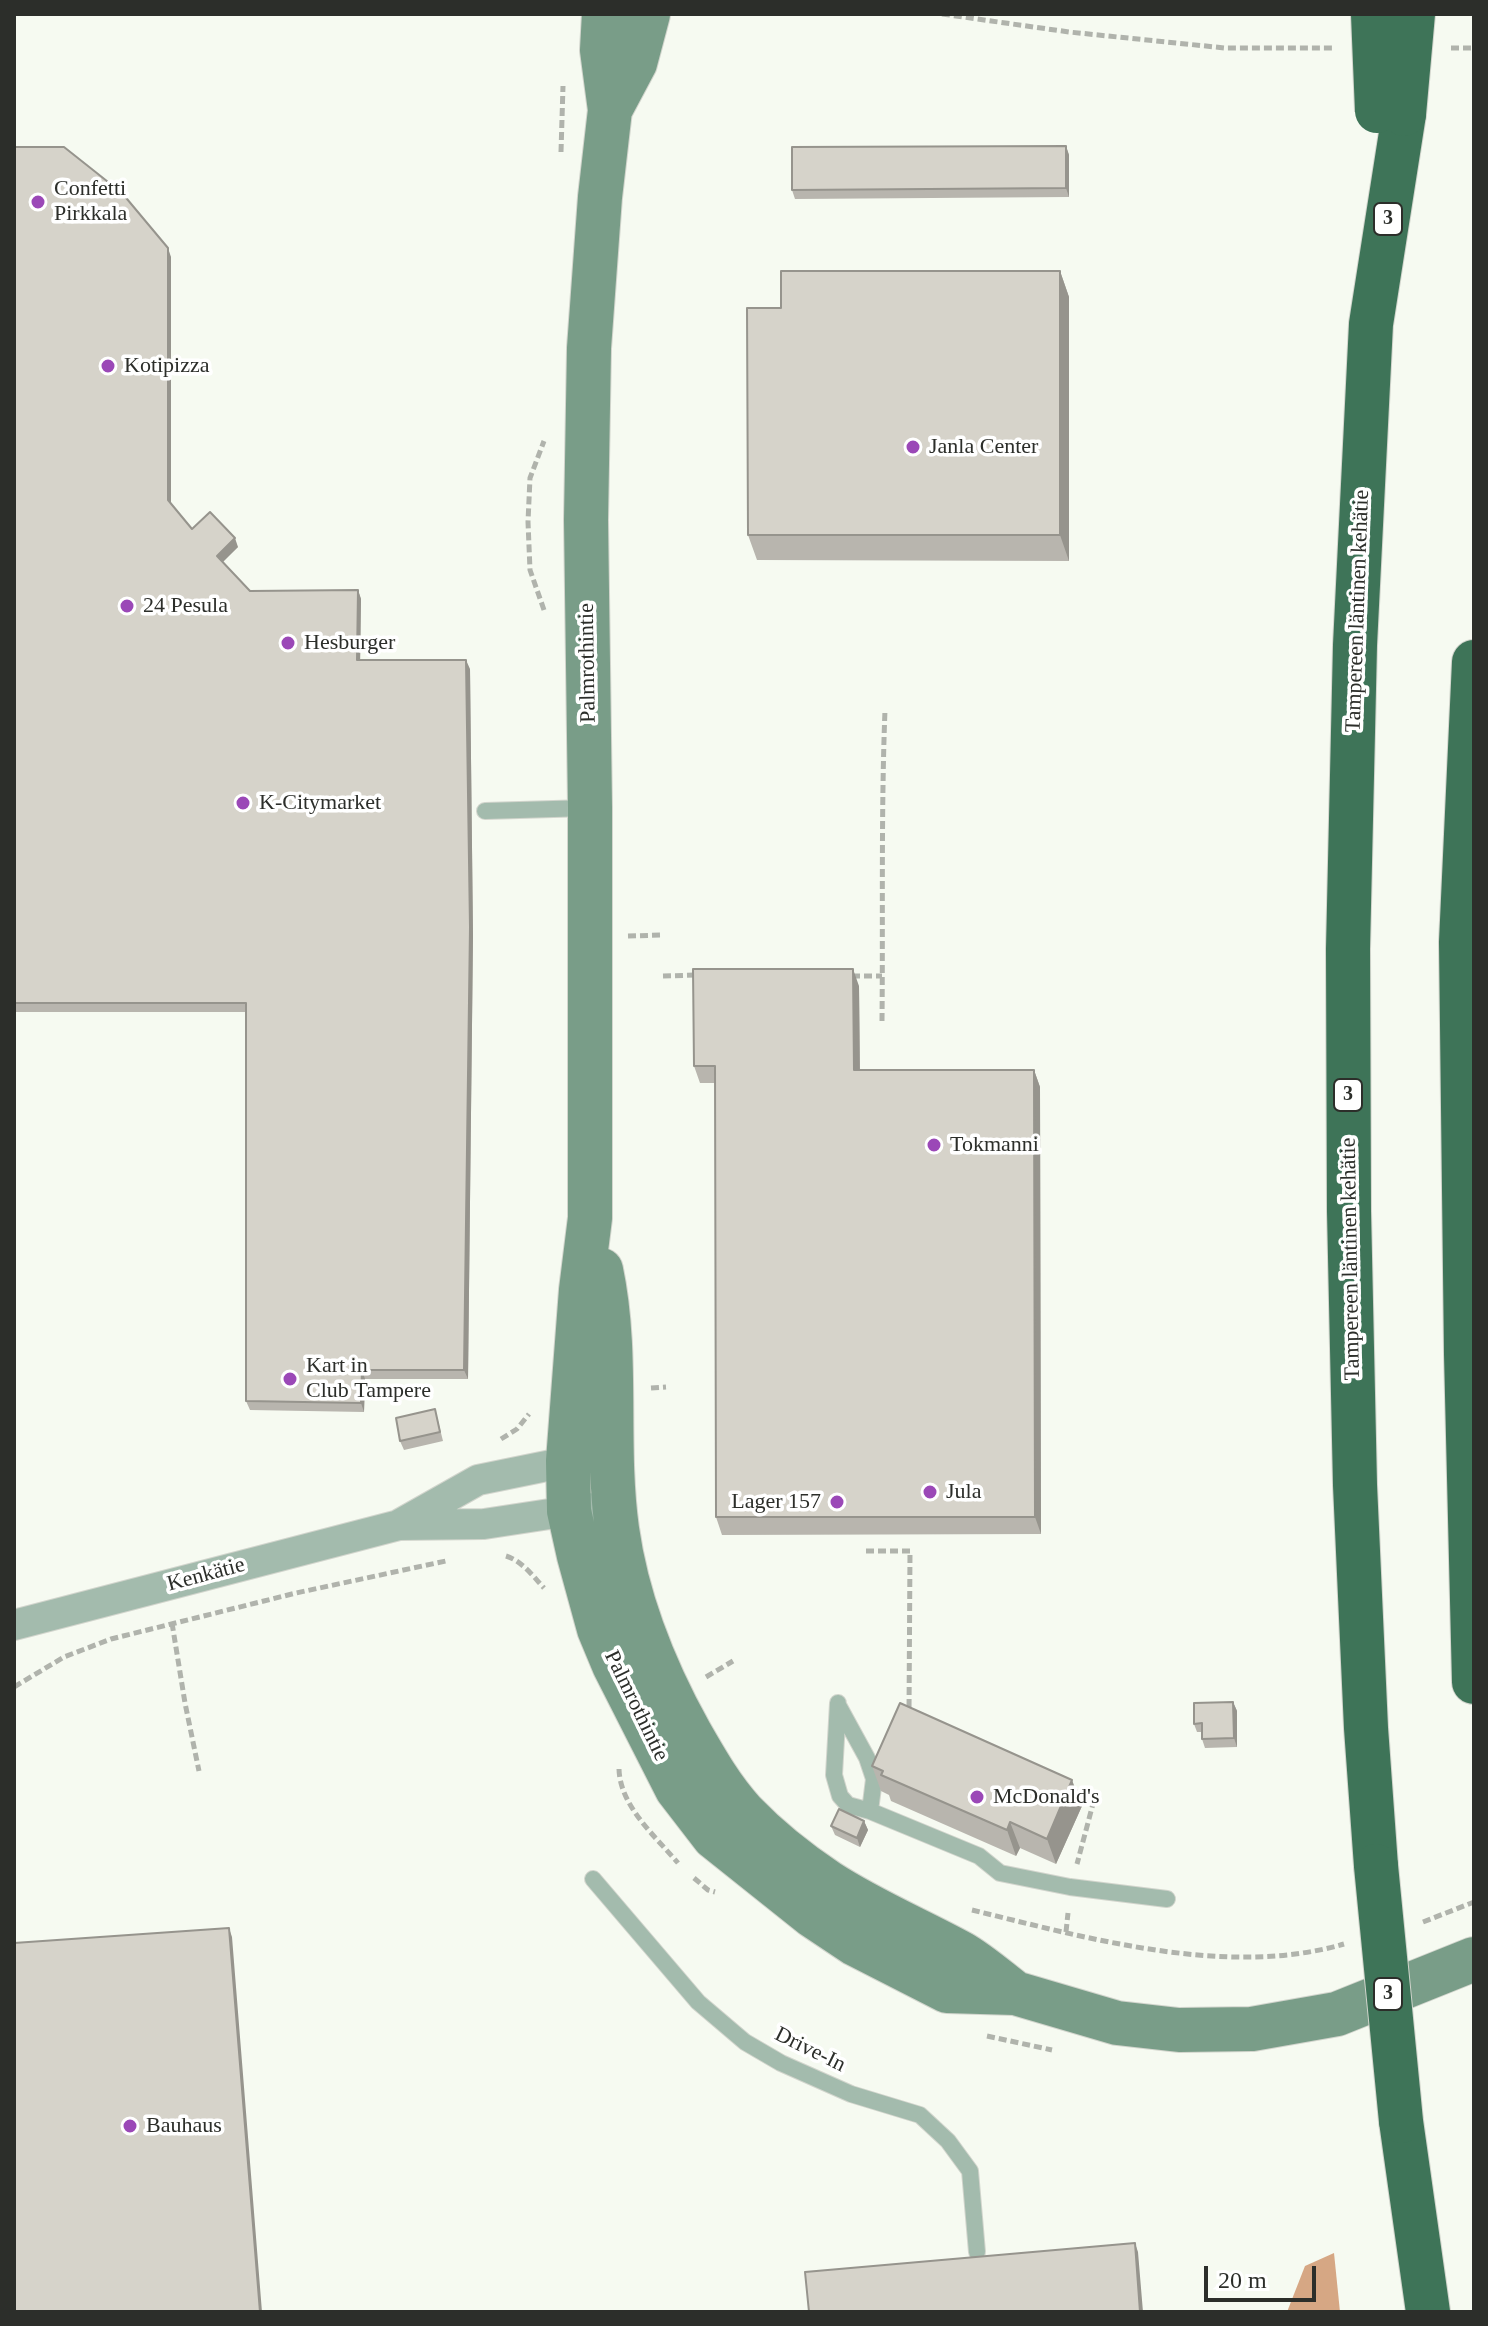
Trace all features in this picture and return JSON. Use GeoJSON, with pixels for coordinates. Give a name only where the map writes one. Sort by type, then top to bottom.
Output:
{"type":"FeatureCollection","features":[{"type":"Feature","properties":{"kind":"highway"},"geometry":{"type":"LineString","coordinates":[[1373,14],[1390,113]]}},
{"type":"Feature","properties":{"kind":"highway","name":"Tampereen läntinen kehätie"},"geometry":{"type":"LineString","coordinates":[[1413,14],[1390,113],[1371,324],[1355,645],[1348,949],[1349,1211],[1355,1485],[1366,1728],[1401,2121],[1428,2312]]}},
{"type":"Feature","properties":{"kind":"highway"},"geometry":{"type":"LineString","coordinates":[[1474,662],[1461,942],[1474,1682]]}},
{"type":"Feature","properties":{"kind":"street","name":"Palmrothintie"},"geometry":{"type":"LineString","coordinates":[[604,14],[602,50],[610,110],[589,348],[586,520],[590,1218],[581,1290],[568,1461],[569,1511],[587,1590],[614,1665],[677,1789],[714,1837],[813,1916],[855,1944],[947,1991],[1015,1993],[1117,2023],[1179,2030],[1252,2029],[1337,2014],[1474,1959]]}},
{"type":"Feature","properties":{"kind":"street","name":"Palmrothintie"},"geometry":{"type":"LineString","coordinates":[[610,110],[635,63],[648,14]]}},
{"type":"Feature","properties":{"kind":"street","name":"Palmrothintie"},"geometry":{"type":"LineString","coordinates":[[590,1218],[608,1305],[612,1455],[621,1555],[629,1591],[655,1663],[710,1770],[743,1812],[800,1863],[880,1914],[964,1955],[1015,1993]]}},
{"type":"Feature","properties":{"kind":"street","name":"Kenkätie"},"geometry":{"type":"LineString","coordinates":[[14,1625],[399,1525],[478,1480],[612,1455]]}},
{"type":"Feature","properties":{"kind":"street","name":"Kenkätie"},"geometry":{"type":"LineString","coordinates":[[399,1525],[487,1538],[569,1511],[615,1505]]}},
{"type":"Feature","properties":{"kind":"lane"},"geometry":{"type":"LineString","coordinates":[[485,811],[590,808]]}},
{"type":"Feature","properties":{"kind":"lane"},"geometry":{"type":"LineString","coordinates":[[870,1811],[874,1779],[867,1758],[838,1703],[834,1775],[840,1796],[848,1805],[979,1856],[1000,1873],[1070,1887],[1167,1899]]}},
{"type":"Feature","properties":{"kind":"lane","name":"Drive-In"},"geometry":{"type":"LineString","coordinates":[[593,1879],[698,2002],[745,2042],[781,2063],[851,2094],[920,2115],[948,2141],[970,2171],[977,2252]]}},
{"type":"Feature","properties":{"kind":"path"},"geometry":{"type":"LineString","coordinates":[[942,14],[1069,32],[1225,48],[1334,48]]}},
{"type":"Feature","properties":{"kind":"path"},"geometry":{"type":"LineString","coordinates":[[1443,48],[1474,48]]}},
{"type":"Feature","properties":{"kind":"path"},"geometry":{"type":"LineString","coordinates":[[561,155],[563,77]]}},
{"type":"Feature","properties":{"kind":"path"},"geometry":{"type":"LineString","coordinates":[[546,436],[530,478],[528,522],[530,570],[549,623]]}},
{"type":"Feature","properties":{"kind":"path"},"geometry":{"type":"LineString","coordinates":[[882,1021],[881,810],[885,710]]}},
{"type":"Feature","properties":{"kind":"path"},"geometry":{"type":"LineString","coordinates":[[663,976],[702,975]]}},
{"type":"Feature","properties":{"kind":"path"},"geometry":{"type":"LineString","coordinates":[[837,976],[882,976]]}},
{"type":"Feature","properties":{"kind":"path"},"geometry":{"type":"LineString","coordinates":[[478,1480],[476,1452],[517,1429],[536,1405]]}},
{"type":"Feature","properties":{"kind":"path"},"geometry":{"type":"LineString","coordinates":[[14,1687],[64,1657],[111,1639],[296,1593],[487,1538],[529,1571],[546,1590]]}},
{"type":"Feature","properties":{"kind":"path"},"geometry":{"type":"LineString","coordinates":[[866,1551],[910,1551],[909,1717]]}},
{"type":"Feature","properties":{"kind":"path"},"geometry":{"type":"LineString","coordinates":[[172,1623],[199,1771]]}},
{"type":"Feature","properties":{"kind":"path"},"geometry":{"type":"LineString","coordinates":[[619,1764],[622,1791],[637,1814],[678,1863],[708,1890],[721,1893]]}},
{"type":"Feature","properties":{"kind":"path"},"geometry":{"type":"LineString","coordinates":[[1064,1798],[1068,1788],[1094,1800],[1070,1887],[1066,1932]]}},
{"type":"Feature","properties":{"kind":"path"},"geometry":{"type":"LineString","coordinates":[[1418,1923],[1474,1902]]}},
{"type":"Feature","properties":{"kind":"path"},"geometry":{"type":"LineString","coordinates":[[966,1908],[1116,1943],[1177,1952],[1254,1958],[1286,1957],[1357,1941]]}},
{"type":"Feature","properties":{"kind":"path"},"geometry":{"type":"LineString","coordinates":[[979,2034],[1056,2051]]}},
{"type":"Feature","properties":{"kind":"shaded area"},"geometry":{"type":"Polygon","coordinates":[[[1334,2253],[1340,2312],[1287,2312],[1305,2266],[1334,2253]]]}},
{"type":"Feature","properties":{"kind":"building"},"geometry":{"type":"Polygon","coordinates":[[[1066,146],[1066,188],[792,190],[792,147],[1066,146]]]}},
{"type":"Feature","properties":{"kind":"building","name":"K-Citymarket"},"geometry":{"type":"Polygon","coordinates":[[[14,147],[64,147],[122,193],[168,248],[168,500],[192,529],[210,512],[235,538],[217,556],[250,591],[358,590],[357,660],[466,660],[470,927],[464,1370],[362,1370],[361,1403],[246,1401],[246,1003],[14,1003],[14,147]]]}},
{"type":"Feature","properties":{"kind":"building","name":"Janla Center"},"geometry":{"type":"Polygon","coordinates":[[[781,271],[1060,271],[1060,535],[748,535],[747,308],[781,308],[781,271]]]}},
{"type":"Feature","properties":{"kind":"building"},"geometry":{"type":"Polygon","coordinates":[[[693,969],[853,969],[854,1070],[1034,1070],[1035,1517],[716,1517],[715,1066],[694,1066],[693,969]]]}},
{"type":"Feature","properties":{"kind":"building"},"geometry":{"type":"Polygon","coordinates":[[[435,1409],[440,1432],[400,1441],[396,1418],[435,1409]]]}},
{"type":"Feature","properties":{"kind":"building"},"geometry":{"type":"Polygon","coordinates":[[[1233,1702],[1234,1738],[1202,1739],[1202,1723],[1194,1724],[1194,1703],[1233,1702]]]}},
{"type":"Feature","properties":{"kind":"building","name":"McDonald's"},"geometry":{"type":"Polygon","coordinates":[[[900,1703],[1072,1780],[1047,1839],[1010,1822],[1007,1830],[881,1775],[883,1771],[872,1766],[900,1703]]]}},
{"type":"Feature","properties":{"kind":"building"},"geometry":{"type":"Polygon","coordinates":[[[839,1809],[864,1821],[857,1838],[831,1826],[839,1809]]]}},
{"type":"Feature","properties":{"kind":"building","name":"Bauhaus"},"geometry":{"type":"Polygon","coordinates":[[[229,1928],[260,2312],[14,2312],[14,1943],[229,1928]]]}},
{"type":"Feature","properties":{"kind":"building"},"geometry":{"type":"Polygon","coordinates":[[[1135,2243],[1140,2312],[809,2312],[805,2272],[1135,2243]]]}},
{"type":"Feature","properties":{"kind":"place","name":"Confetti Pirkkala"},"geometry":{"type":"Point","coordinates":[38,202]}},
{"type":"Feature","properties":{"kind":"place","name":"Kotipizza"},"geometry":{"type":"Point","coordinates":[108,366]}},
{"type":"Feature","properties":{"kind":"place","name":"Janla Center"},"geometry":{"type":"Point","coordinates":[913,447]}},
{"type":"Feature","properties":{"kind":"place","name":"24 Pesula"},"geometry":{"type":"Point","coordinates":[127,606]}},
{"type":"Feature","properties":{"kind":"place","name":"Hesburger"},"geometry":{"type":"Point","coordinates":[288,643]}},
{"type":"Feature","properties":{"kind":"place","name":"K-Citymarket"},"geometry":{"type":"Point","coordinates":[243,803]}},
{"type":"Feature","properties":{"kind":"place","name":"Tokmanni"},"geometry":{"type":"Point","coordinates":[934,1145]}},
{"type":"Feature","properties":{"kind":"place","name":"Kart in Club Tampere"},"geometry":{"type":"Point","coordinates":[290,1379]}},
{"type":"Feature","properties":{"kind":"place","name":"Jula"},"geometry":{"type":"Point","coordinates":[930,1492]}},
{"type":"Feature","properties":{"kind":"place","name":"Lager 157"},"geometry":{"type":"Point","coordinates":[837,1502]}},
{"type":"Feature","properties":{"kind":"place","name":"McDonald's"},"geometry":{"type":"Point","coordinates":[977,1797]}},
{"type":"Feature","properties":{"kind":"place","name":"Bauhaus"},"geometry":{"type":"Point","coordinates":[130,2126]}}]}
